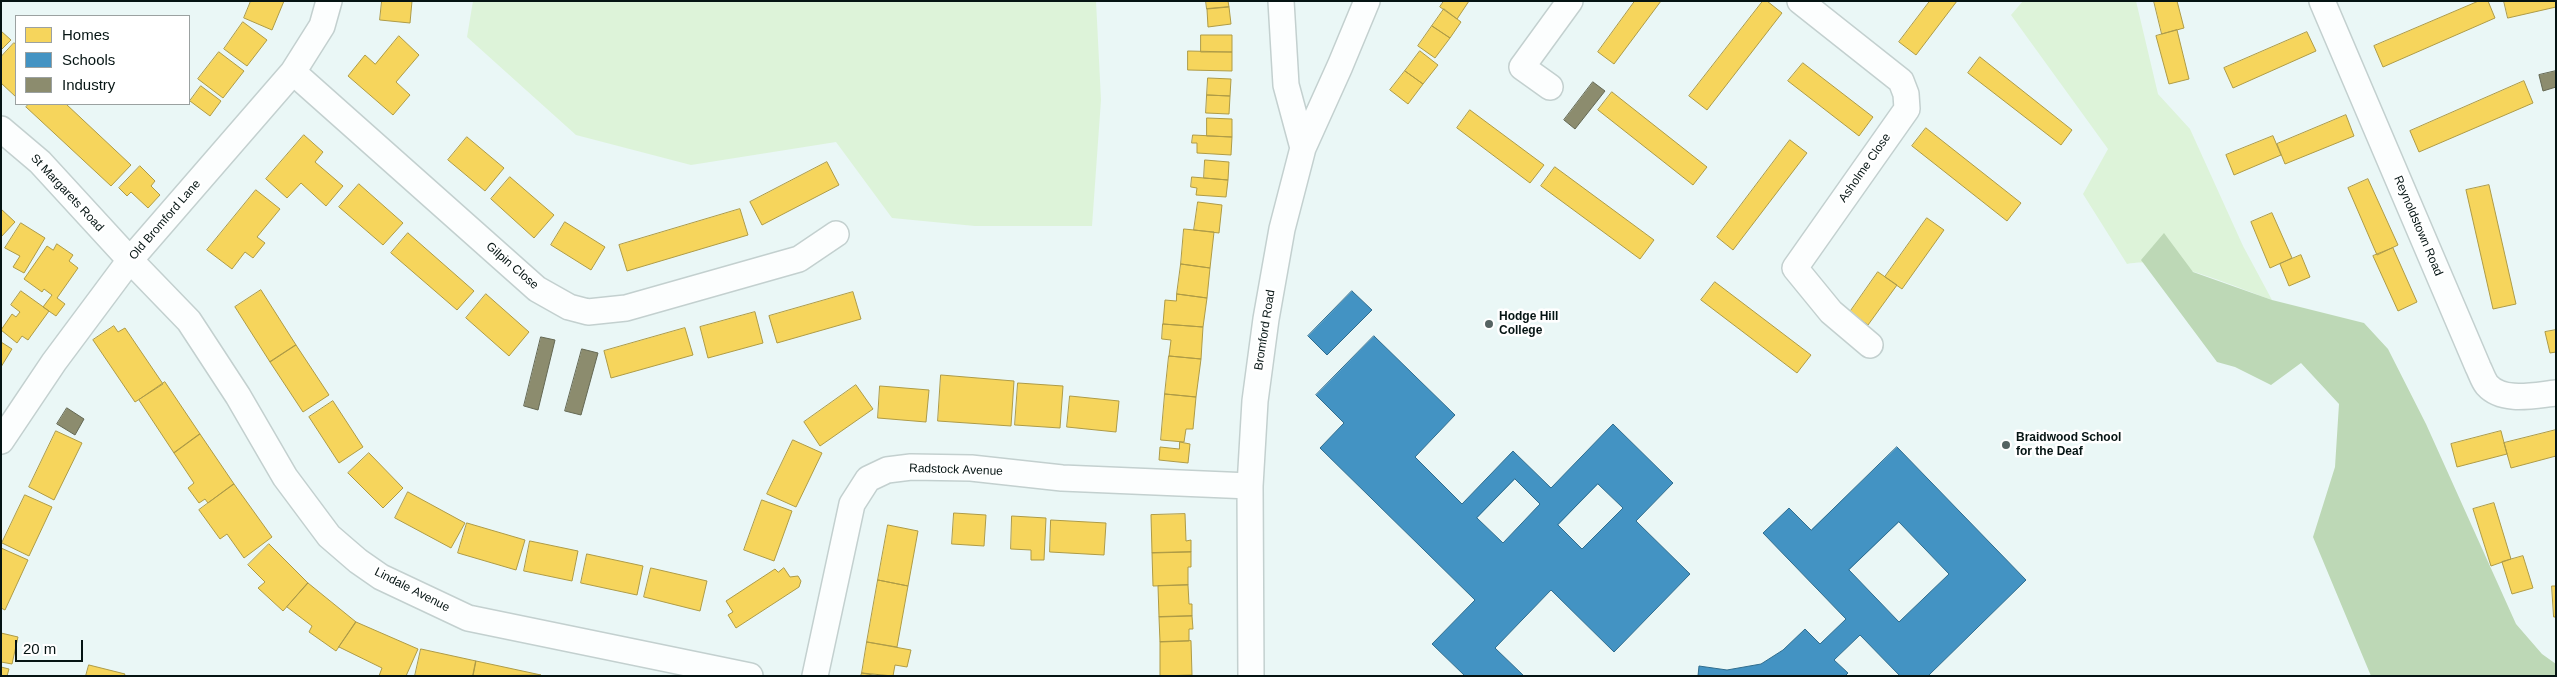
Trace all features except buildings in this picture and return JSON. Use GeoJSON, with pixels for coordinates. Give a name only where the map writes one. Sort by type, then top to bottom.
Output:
{"type":"FeatureCollection","features":[{"type":"Feature","properties":{"kind":"street","name":"Old Bromford Lane"},"geometry":{"type":"LineString","coordinates":[[1,441],[54,362],[130,260],[293,72],[322,26],[329,1]]}},
{"type":"Feature","properties":{"kind":"street"},"geometry":{"type":"LineString","coordinates":[[1281,1],[1286,85],[1303,148]]}},
{"type":"Feature","properties":{"kind":"street","name":"Bromford Road"},"geometry":{"type":"LineString","coordinates":[[1251,676],[1250,486],[1255,401],[1266,319],[1282,229],[1303,148],[1340,66],[1366,1]]}},
{"type":"Feature","properties":{"kind":"street"},"geometry":{"type":"LineString","coordinates":[[1550,87],[1522,67],[1570,1]]}},
{"type":"Feature","properties":{"kind":"street","name":"Asholme Close"},"geometry":{"type":"LineString","coordinates":[[1800,1],[1901,81],[1906,94],[1907,109],[1795,268],[1831,312],[1870,345]]}},
{"type":"Feature","properties":{"kind":"street","name":"Reynoldstown Road"},"geometry":{"type":"LineString","coordinates":[[2322,1],[2478,367],[2488,385],[2499,394],[2522,396],[2556,393]]}},
{"type":"Feature","properties":{"kind":"street","name":"Gilpin Close"},"geometry":{"type":"LineString","coordinates":[[293,72],[537,289],[569,307],[588,312],[626,308],[799,260],[836,234]]}},
{"type":"Feature","properties":{"kind":"street","name":"St Margarets Road"},"geometry":{"type":"LineString","coordinates":[[1,129],[40,162],[130,260]]}},
{"type":"Feature","properties":{"kind":"street","name":"Lindale Avenue"},"geometry":{"type":"LineString","coordinates":[[130,260],[189,320],[238,396],[285,477],[329,536],[358,561],[381,577],[468,618],[750,676]]}},
{"type":"Feature","properties":{"kind":"street","name":"Radstock Avenue"},"geometry":{"type":"LineString","coordinates":[[815,676],[852,504],[868,479],[887,470],[912,466],[972,468],[1062,478],[1250,486]]}},
{"type":"Feature","properties":{"kind":"green space"},"geometry":{"type":"Polygon","coordinates":[[[473,1],[1096,1],[1101,100],[1092,226],[975,226],[892,218],[836,142],[691,165],[576,135],[467,37],[473,1]]]}},
{"type":"Feature","properties":{"kind":"green space"},"geometry":{"type":"Polygon","coordinates":[[[2023,1],[2136,1],[2158,94],[2190,129],[2243,246],[2272,300],[2180,268],[2142,262],[2127,264],[2083,194],[2108,149],[2011,15],[2023,1]]]}},
{"type":"Feature","properties":{"kind":"green space"},"geometry":{"type":"Polygon","coordinates":[[[2164,233],[2193,272],[2272,300],[2364,323],[2388,349],[2426,424],[2516,624],[2542,654],[2556,664],[2556,676],[2371,676],[2313,537],[2335,467],[2339,404],[2301,363],[2271,385],[2235,367],[2217,362],[2141,260],[2164,233]]]}},
{"type":"Feature","properties":{"kind":"place","name":"Hodge Hill College"},"geometry":{"type":"Point","coordinates":[1489,324]}},
{"type":"Feature","properties":{"kind":"place","name":"Braidwood School for the Deaf"},"geometry":{"type":"Point","coordinates":[2006,445]}}]}
